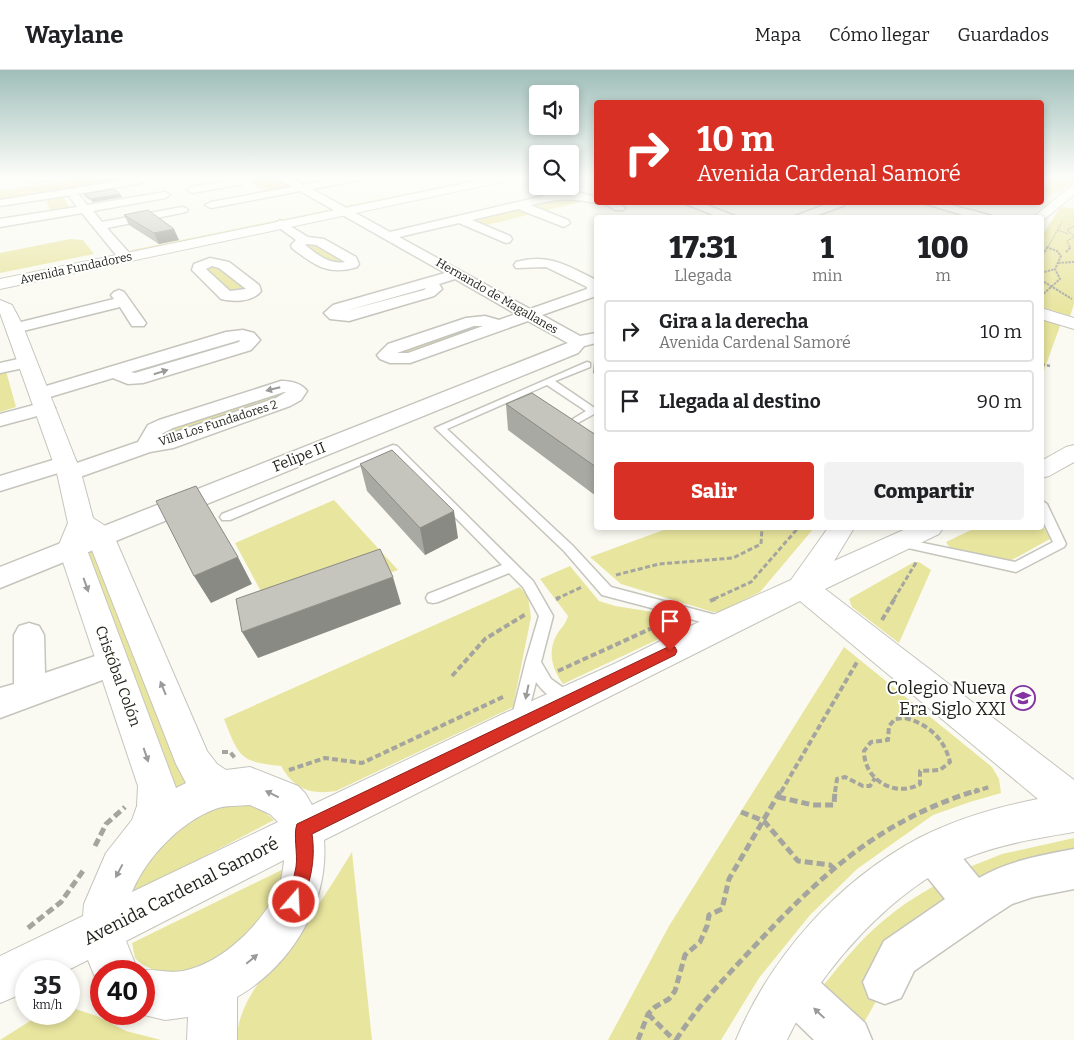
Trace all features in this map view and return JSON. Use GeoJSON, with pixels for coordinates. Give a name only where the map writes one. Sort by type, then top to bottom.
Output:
{"type":"FeatureCollection","features":[{"type":"Feature","properties":{"kind":"street"},"geometry":{"type":"LineString","coordinates":[[96,223],[124,254]]}},
{"type":"Feature","properties":{"kind":"street"},"geometry":{"type":"LineString","coordinates":[[99,226],[113,223]]}},
{"type":"Feature","properties":{"kind":"street","name":"Avenida Fundadores"},"geometry":{"type":"LineString","coordinates":[[3,280],[272,223]]}},
{"type":"Feature","properties":{"kind":"street","name":"Avenida Fundadores"},"geometry":{"type":"LineString","coordinates":[[124,254],[192,243],[283,223]]}},
{"type":"Feature","properties":{"kind":"street","name":"Hernando de Magallanes"},"geometry":{"type":"LineString","coordinates":[[366,223],[529,315],[587,340]]}},
{"type":"Feature","properties":{"kind":"street"},"geometry":{"type":"LineString","coordinates":[[389,236],[442,223]]}},
{"type":"Feature","properties":{"kind":"street"},"geometry":{"type":"LineString","coordinates":[[470,223],[506,239]]}},
{"type":"Feature","properties":{"kind":"street"},"geometry":{"type":"LineString","coordinates":[[280,224],[305,240]]}},
{"type":"Feature","properties":{"kind":"street"},"geometry":{"type":"LineString","coordinates":[[192,243],[210,262]]}},
{"type":"Feature","properties":{"kind":"street"},"geometry":{"type":"LineString","coordinates":[[521,265],[534,260],[546,262],[594,286]]}},
{"type":"Feature","properties":{"kind":"street"},"geometry":{"type":"LineString","coordinates":[[429,282],[435,289],[429,293],[349,316],[336,316],[332,313],[339,308],[429,282],[458,274]]}},
{"type":"Feature","properties":{"kind":"street","name":"Cristóbal Colón"},"geometry":{"type":"LineString","coordinates":[[3,280],[14,296],[7,318],[43,401],[67,468],[113,663],[157,786],[156,806],[148,831]]}},
{"type":"Feature","properties":{"kind":"street"},"geometry":{"type":"LineString","coordinates":[[497,325],[485,321],[472,321],[394,348],[388,351],[386,355],[396,359],[410,358],[594,292]]}},
{"type":"Feature","properties":{"kind":"street"},"geometry":{"type":"LineString","coordinates":[[7,318],[121,298],[138,323]]}},
{"type":"Feature","properties":{"kind":"street"},"geometry":{"type":"LineString","coordinates":[[1044,315],[1074,324]]}},
{"type":"Feature","properties":{"kind":"street"},"geometry":{"type":"LineString","coordinates":[[0,420],[115,372],[232,336],[241,335],[250,337],[252,340],[245,346],[136,379],[128,378],[115,372]]}},
{"type":"Feature","properties":{"kind":"street","name":"Felipe II"},"geometry":{"type":"LineString","coordinates":[[0,578],[84,535],[572,349],[587,340]]}},
{"type":"Feature","properties":{"kind":"street"},"geometry":{"type":"LineString","coordinates":[[0,368],[27,362]]}},
{"type":"Feature","properties":{"kind":"street","name":"Villa Los Fundadores 2"},"geometry":{"type":"LineString","coordinates":[[0,484],[146,446],[166,443],[283,402],[294,396],[297,391],[286,386],[271,389],[166,424],[154,429],[146,446]]}},
{"type":"Feature","properties":{"kind":"street"},"geometry":{"type":"LineString","coordinates":[[1044,469],[1074,452]]}},
{"type":"Feature","properties":{"kind":"street"},"geometry":{"type":"LineString","coordinates":[[840,530],[802,587],[1074,804]]}},
{"type":"Feature","properties":{"kind":"street","name":"Cristóbal Colón"},"geometry":{"type":"LineString","coordinates":[[84,535],[218,772]]}},
{"type":"Feature","properties":{"kind":"street","name":"Avenida Cardenal Samoré"},"geometry":{"type":"LineString","coordinates":[[0,980],[109,951],[303,830],[569,700],[682,624],[726,623],[908,536]]}},
{"type":"Feature","properties":{"kind":"street"},"geometry":{"type":"LineString","coordinates":[[30,635],[30,692]]}},
{"type":"Feature","properties":{"kind":"street"},"geometry":{"type":"LineString","coordinates":[[0,703],[113,663]]}},
{"type":"Feature","properties":{"kind":"street"},"geometry":{"type":"LineString","coordinates":[[109,951],[105,910],[111,888],[125,861],[148,831],[165,816],[218,772],[240,786],[272,793],[286,801],[296,814],[303,830],[306,848],[299,890],[289,913],[275,935],[257,955],[236,973],[213,986],[171,997],[155,995]]}},
{"type":"Feature","properties":{"kind":"street"},"geometry":{"type":"LineString","coordinates":[[766,1037],[790,986],[822,946],[854,912],[892,879],[933,853],[967,838],[1004,826],[1074,812]]}},
{"type":"Feature","properties":{"kind":"street"},"geometry":{"type":"LineString","coordinates":[[933,853],[974,904]]}},
{"type":"Feature","properties":{"kind":"street"},"geometry":{"type":"LineString","coordinates":[[885,982],[899,956],[974,904],[1001,888],[1033,877],[1074,869]]}},
{"type":"Feature","properties":{"kind":"street"},"geometry":{"type":"LineString","coordinates":[[212,1040],[213,986]]}},
{"type":"Feature","properties":{"kind":"street"},"geometry":{"type":"LineString","coordinates":[[790,986],[848,1040]]}},
{"type":"Feature","properties":{"kind":"lane"},"geometry":{"type":"LineString","coordinates":[[587,365],[440,428],[568,548],[607,591],[657,603],[682,624]]}},
{"type":"Feature","properties":{"kind":"lane"},"geometry":{"type":"LineString","coordinates":[[548,382],[593,411],[573,422]]}},
{"type":"Feature","properties":{"kind":"lane"},"geometry":{"type":"LineString","coordinates":[[226,518],[393,448],[528,584],[546,616],[533,660],[535,682],[518,724]]}},
{"type":"Feature","properties":{"kind":"lane"},"geometry":{"type":"LineString","coordinates":[[908,536],[1016,567],[1060,544],[1044,510]]}},
{"type":"Feature","properties":{"kind":"lane"},"geometry":{"type":"LineString","coordinates":[[433,598],[511,567]]}},
{"type":"Feature","properties":{"kind":"lane"},"geometry":{"type":"LineString","coordinates":[[535,682],[569,700]]}},
{"type":"Feature","properties":{"kind":"path"},"geometry":{"type":"LineString","coordinates":[[1044,251],[1061,223]]}},
{"type":"Feature","properties":{"kind":"path"},"geometry":{"type":"LineString","coordinates":[[1073,236],[1067,230],[1074,226]]}},
{"type":"Feature","properties":{"kind":"path"},"geometry":{"type":"LineString","coordinates":[[1057,230],[1073,236]]}},
{"type":"Feature","properties":{"kind":"path"},"geometry":{"type":"LineString","coordinates":[[1066,252],[1070,248],[1068,241],[1073,236]]}},
{"type":"Feature","properties":{"kind":"path"},"geometry":{"type":"LineString","coordinates":[[1044,272],[1055,269],[1061,258],[1060,255],[1046,247]]}},
{"type":"Feature","properties":{"kind":"path"},"geometry":{"type":"LineString","coordinates":[[1058,263],[1074,262]]}},
{"type":"Feature","properties":{"kind":"path"},"geometry":{"type":"LineString","coordinates":[[1044,293],[1060,280],[1055,269]]}},
{"type":"Feature","properties":{"kind":"path"},"geometry":{"type":"LineString","coordinates":[[1044,281],[1072,300]]}},
{"type":"Feature","properties":{"kind":"path"},"geometry":{"type":"LineString","coordinates":[[1044,365],[1050,366]]}},
{"type":"Feature","properties":{"kind":"path"},"geometry":{"type":"LineString","coordinates":[[282,773],[318,759],[331,758],[352,764],[362,763],[535,682],[682,624],[751,582],[796,530]]}},
{"type":"Feature","properties":{"kind":"path"},"geometry":{"type":"LineString","coordinates":[[638,1040],[648,1014],[655,1007],[669,999],[675,990],[684,955],[700,942],[707,926],[709,915],[719,912],[724,908],[729,879],[870,641],[908,536]]}},
{"type":"Feature","properties":{"kind":"path"},"geometry":{"type":"LineString","coordinates":[[900,718],[912,718],[924,725],[947,745],[950,762],[947,767],[936,773],[920,771],[920,784],[913,789],[893,790],[875,778],[866,768],[864,748],[869,742],[876,739],[888,740],[887,730],[889,726],[900,718]]}},
{"type":"Feature","properties":{"kind":"path"},"geometry":{"type":"LineString","coordinates":[[226,752],[233,755],[218,772],[226,752]]}},
{"type":"Feature","properties":{"kind":"path"},"geometry":{"type":"LineString","coordinates":[[778,797],[822,807],[834,805],[836,797],[834,784],[837,778],[845,777],[863,786],[870,786],[875,778]]}},
{"type":"Feature","properties":{"kind":"path"},"geometry":{"type":"LineString","coordinates":[[648,1014],[675,1040],[705,1002],[759,942],[833,868],[850,854],[887,828],[915,812],[962,793],[989,787]]}},
{"type":"Feature","properties":{"kind":"path"},"geometry":{"type":"LineString","coordinates":[[741,812],[764,822],[798,861],[830,865],[833,868]]}},
{"type":"Feature","properties":{"kind":"shaded area"},"geometry":{"type":"Polygon","coordinates":[[[263,223],[273,223],[130,253],[132,250],[263,223]]]}},
{"type":"Feature","properties":{"kind":"shaded area"},"geometry":{"type":"Polygon","coordinates":[[[477,223],[494,223],[483,226],[477,223]]]}},
{"type":"Feature","properties":{"kind":"shaded area"},"geometry":{"type":"Polygon","coordinates":[[[1050,223],[1074,223],[1074,304],[1070,316],[1044,308],[1044,232],[1050,223]]]}},
{"type":"Feature","properties":{"kind":"shaded area"},"geometry":{"type":"Polygon","coordinates":[[[70,239],[83,240],[94,254],[0,273],[0,253],[70,239]]]}},
{"type":"Feature","properties":{"kind":"shaded area"},"geometry":{"type":"Polygon","coordinates":[[[313,241],[342,260],[342,262],[329,264],[302,243],[313,241]]]}},
{"type":"Feature","properties":{"kind":"shaded area"},"geometry":{"type":"Polygon","coordinates":[[[215,264],[245,290],[230,294],[203,267],[215,264]]]}},
{"type":"Feature","properties":{"kind":"shaded area"},"geometry":{"type":"Polygon","coordinates":[[[1044,318],[1061,323],[1044,371],[1044,318]]]}},
{"type":"Feature","properties":{"kind":"shaded area"},"geometry":{"type":"Polygon","coordinates":[[[474,323],[484,327],[405,357],[393,352],[474,323]]]}},
{"type":"Feature","properties":{"kind":"shaded area"},"geometry":{"type":"Polygon","coordinates":[[[6,371],[16,407],[0,412],[0,372],[6,371]]]}},
{"type":"Feature","properties":{"kind":"shaded area"},"geometry":{"type":"Polygon","coordinates":[[[283,391],[285,394],[282,397],[171,435],[164,436],[161,432],[164,428],[283,391]]]}},
{"type":"Feature","properties":{"kind":"shaded area"},"geometry":{"type":"Polygon","coordinates":[[[334,500],[398,570],[273,614],[235,543],[334,500]]]}},
{"type":"Feature","properties":{"kind":"shaded area"},"geometry":{"type":"Polygon","coordinates":[[[1044,528],[1050,539],[1010,561],[950,548],[946,542],[971,530],[1044,530],[1044,528]]]}},
{"type":"Feature","properties":{"kind":"shaded area"},"geometry":{"type":"Polygon","coordinates":[[[664,530],[812,530],[760,592],[720,612],[713,612],[621,584],[590,557],[664,530]]]}},
{"type":"Feature","properties":{"kind":"shaded area"},"geometry":{"type":"Polygon","coordinates":[[[91,547],[190,784],[179,796],[85,550],[91,547]]]}},
{"type":"Feature","properties":{"kind":"shaded area"},"geometry":{"type":"Polygon","coordinates":[[[914,562],[919,562],[931,570],[899,643],[852,607],[849,599],[914,562]]]}},
{"type":"Feature","properties":{"kind":"shaded area"},"geometry":{"type":"Polygon","coordinates":[[[570,566],[599,601],[615,606],[653,612],[678,630],[563,684],[556,673],[552,661],[552,649],[553,642],[568,616],[540,579],[570,566]]]}},
{"type":"Feature","properties":{"kind":"shaded area"},"geometry":{"type":"Polygon","coordinates":[[[520,587],[528,597],[531,617],[513,707],[336,791],[318,792],[304,789],[291,780],[281,766],[249,759],[238,750],[233,742],[224,719],[520,587]]]}},
{"type":"Feature","properties":{"kind":"shaded area"},"geometry":{"type":"Polygon","coordinates":[[[844,647],[992,767],[999,779],[1001,793],[933,815],[857,869],[810,915],[759,978],[721,1040],[608,1040],[669,926],[844,647]]]}},
{"type":"Feature","properties":{"kind":"shaded area"},"geometry":{"type":"Polygon","coordinates":[[[207,804],[243,804],[259,809],[274,820],[129,896],[133,866],[207,804]]]}},
{"type":"Feature","properties":{"kind":"shaded area"},"geometry":{"type":"Polygon","coordinates":[[[1074,838],[1074,853],[977,881],[967,868],[1002,854],[1074,838]]]}},
{"type":"Feature","properties":{"kind":"shaded area"},"geometry":{"type":"Polygon","coordinates":[[[352,852],[372,1040],[237,1040],[244,1008],[252,993],[306,923],[352,852]]]}},
{"type":"Feature","properties":{"kind":"shaded area"},"geometry":{"type":"Polygon","coordinates":[[[296,863],[273,916],[205,970],[163,974],[155,970],[155,960],[137,960],[135,958],[132,943],[296,863]]]}},
{"type":"Feature","properties":{"kind":"shaded area"},"geometry":{"type":"Polygon","coordinates":[[[939,883],[954,896],[890,940],[870,966],[882,983],[883,989],[858,1033],[822,987],[847,957],[884,920],[905,904],[939,883]]]}},
{"type":"Feature","properties":{"kind":"shaded area"},"geometry":{"type":"Polygon","coordinates":[[[80,1011],[90,1014],[90,1025],[114,1025],[126,1031],[161,1040],[0,1040],[24,1025],[80,1025],[80,1011]]]}},
{"type":"Feature","properties":{"kind":"building"},"geometry":{"type":"Polygon","coordinates":[[[138,223],[166,223],[174,229],[154,233],[138,223]]]}},
{"type":"Feature","properties":{"kind":"building"},"geometry":{"type":"Polygon","coordinates":[[[532,393],[594,434],[594,466],[506,404],[532,393]]]}},
{"type":"Feature","properties":{"kind":"building"},"geometry":{"type":"Polygon","coordinates":[[[392,450],[454,511],[420,528],[360,464],[392,450]]]}},
{"type":"Feature","properties":{"kind":"building"},"geometry":{"type":"Polygon","coordinates":[[[196,486],[238,557],[194,576],[156,501],[196,486]]]}},
{"type":"Feature","properties":{"kind":"building"},"geometry":{"type":"Polygon","coordinates":[[[380,549],[393,577],[242,632],[236,599],[380,549]]]}},
{"type":"Feature","properties":{"kind":"place","name":"Colegio Nueva Era Siglo XXI"},"geometry":{"type":"Point","coordinates":[1023,698]}},
{"type":"Feature","properties":{"kind":"route"},"geometry":{"type":"LineString","coordinates":[[294,902],[304,869],[306,848],[303,830],[670,651]]}}]}
